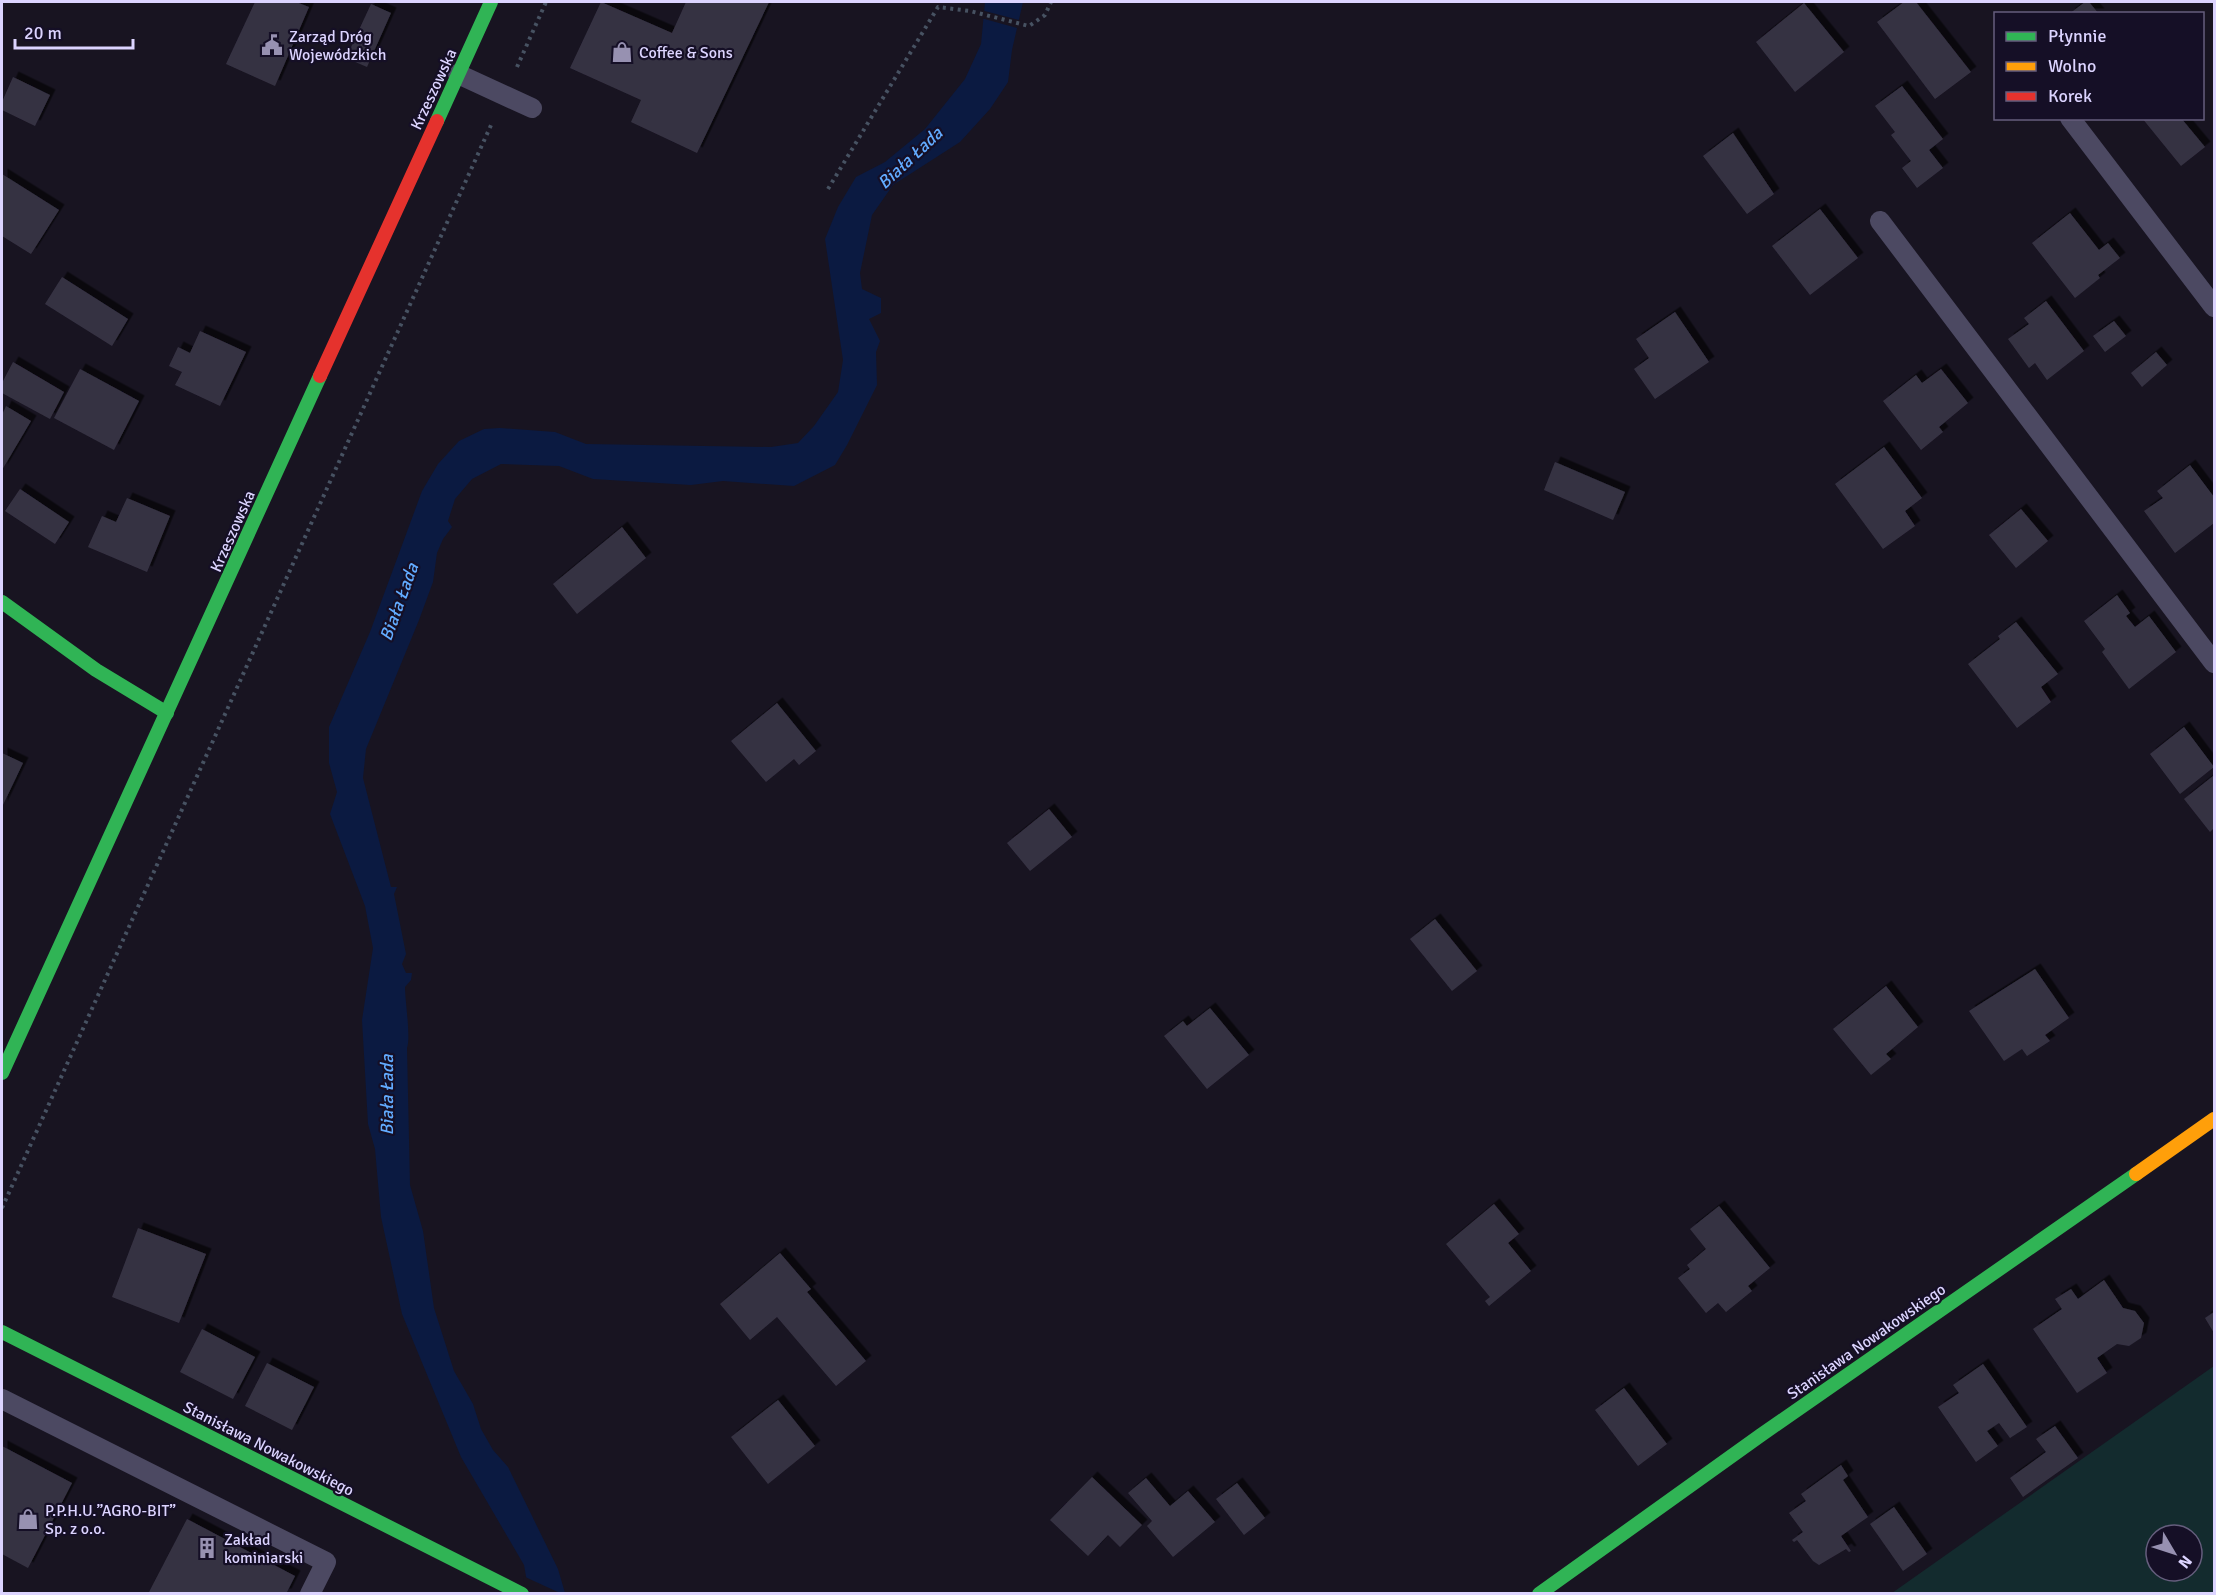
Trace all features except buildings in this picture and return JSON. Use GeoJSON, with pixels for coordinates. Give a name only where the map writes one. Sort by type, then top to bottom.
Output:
{"type":"FeatureCollection","features":[{"type":"Feature","properties":{"kind":"street","name":"Krzeszowska"},"geometry":{"type":"LineString","coordinates":[[2,1073],[491,2]]}},
{"type":"Feature","properties":{"kind":"street"},"geometry":{"type":"LineString","coordinates":[[2,602],[96,670],[167,713]]}},
{"type":"Feature","properties":{"kind":"street","name":"Stanisława Nowakowskiego"},"geometry":{"type":"LineString","coordinates":[[1539,1593],[1780,1421],[2214,1119]]}},
{"type":"Feature","properties":{"kind":"street","name":"Stanisława Nowakowskiego"},"geometry":{"type":"LineString","coordinates":[[2,1332],[522,1593]]}},
{"type":"Feature","properties":{"kind":"lane"},"geometry":{"type":"LineString","coordinates":[[458,74],[532,108]]}},
{"type":"Feature","properties":{"kind":"lane"},"geometry":{"type":"LineString","coordinates":[[2072,120],[2214,307]]}},
{"type":"Feature","properties":{"kind":"lane"},"geometry":{"type":"LineString","coordinates":[[1880,221],[2214,663]]}},
{"type":"Feature","properties":{"kind":"lane"},"geometry":{"type":"LineString","coordinates":[[2,1399],[326,1562],[310,1593]]}},
{"type":"Feature","properties":{"kind":"path"},"geometry":{"type":"LineString","coordinates":[[2,1208],[546,2]]}},
{"type":"Feature","properties":{"kind":"path"},"geometry":{"type":"LineString","coordinates":[[828,189],[938,7],[970,11],[1029,26],[1045,15],[1051,2]]}},
{"type":"Feature","properties":{"kind":"green space"},"geometry":{"type":"Polygon","coordinates":[[[2214,1366],[2214,1593],[1892,1593],[2214,1366]]]}},
{"type":"Feature","properties":{"kind":"water","name":"Biała Łada"},"geometry":{"type":"Polygon","coordinates":[[[985,2],[1023,2],[1012,50],[1008,82],[990,109],[960,142],[893,185],[872,215],[860,273],[862,289],[881,298],[881,313],[869,319],[880,341],[876,352],[877,385],[835,465],[794,486],[723,481],[691,485],[593,479],[559,466],[501,464],[472,479],[455,499],[448,521],[452,527],[437,553],[433,582],[366,749],[363,778],[391,887],[397,887],[394,894],[406,954],[402,964],[406,973],[412,973],[411,980],[405,987],[410,1185],[423,1231],[434,1308],[454,1371],[473,1404],[481,1429],[493,1450],[508,1467],[558,1569],[565,1593],[529,1593],[524,1565],[461,1457],[402,1314],[381,1217],[375,1149],[368,1124],[362,1020],[373,948],[365,906],[330,814],[337,792],[329,763],[329,727],[370,632],[422,491],[438,464],[459,441],[484,429],[500,428],[555,432],[586,444],[771,447],[798,443],[814,426],[838,392],[843,360],[825,239],[838,207],[856,177],[885,162],[925,129],[965,79],[981,44],[985,2]]]}},
{"type":"Feature","properties":{"kind":"pier"},"geometry":{"type":"Polygon","coordinates":[[[981,10],[1023,21],[1021,29],[981,18],[981,10]]]}},
{"type":"Feature","properties":{"kind":"pier"},"geometry":{"type":"Polygon","coordinates":[[[523,1576],[560,1593],[526,1594],[523,1576]]]}},
{"type":"Feature","properties":{"kind":"traffic: fast"},"geometry":{"type":"LineString","coordinates":[[437,121],[491,2]]}},
{"type":"Feature","properties":{"kind":"traffic: fast"},"geometry":{"type":"LineString","coordinates":[[2,1073],[320,376]]}},
{"type":"Feature","properties":{"kind":"traffic: fast"},"geometry":{"type":"LineString","coordinates":[[2,602],[96,670],[167,713]]}},
{"type":"Feature","properties":{"kind":"traffic: fast"},"geometry":{"type":"LineString","coordinates":[[1539,1594],[1761,1435],[2136,1174]]}},
{"type":"Feature","properties":{"kind":"traffic: fast"},"geometry":{"type":"LineString","coordinates":[[2,1332],[522,1594]]}},
{"type":"Feature","properties":{"kind":"traffic: slow"},"geometry":{"type":"LineString","coordinates":[[2136,1174],[2214,1119]]}},
{"type":"Feature","properties":{"kind":"traffic: jam"},"geometry":{"type":"LineString","coordinates":[[320,376],[437,121]]}},
{"type":"Feature","properties":{"kind":"place","name":"Zarząd Dróg Wojewódzkich"},"geometry":{"type":"Point","coordinates":[272,45]}},
{"type":"Feature","properties":{"kind":"place","name":"Coffee & Sons"},"geometry":{"type":"Point","coordinates":[622,52]}},
{"type":"Feature","properties":{"kind":"place","name":"P.P.H.U.”AGRO-BIT” Sp. z o.o."},"geometry":{"type":"Point","coordinates":[28,1519]}},
{"type":"Feature","properties":{"kind":"place","name":"Zakład kominiarski"},"geometry":{"type":"Point","coordinates":[207,1548]}}]}
